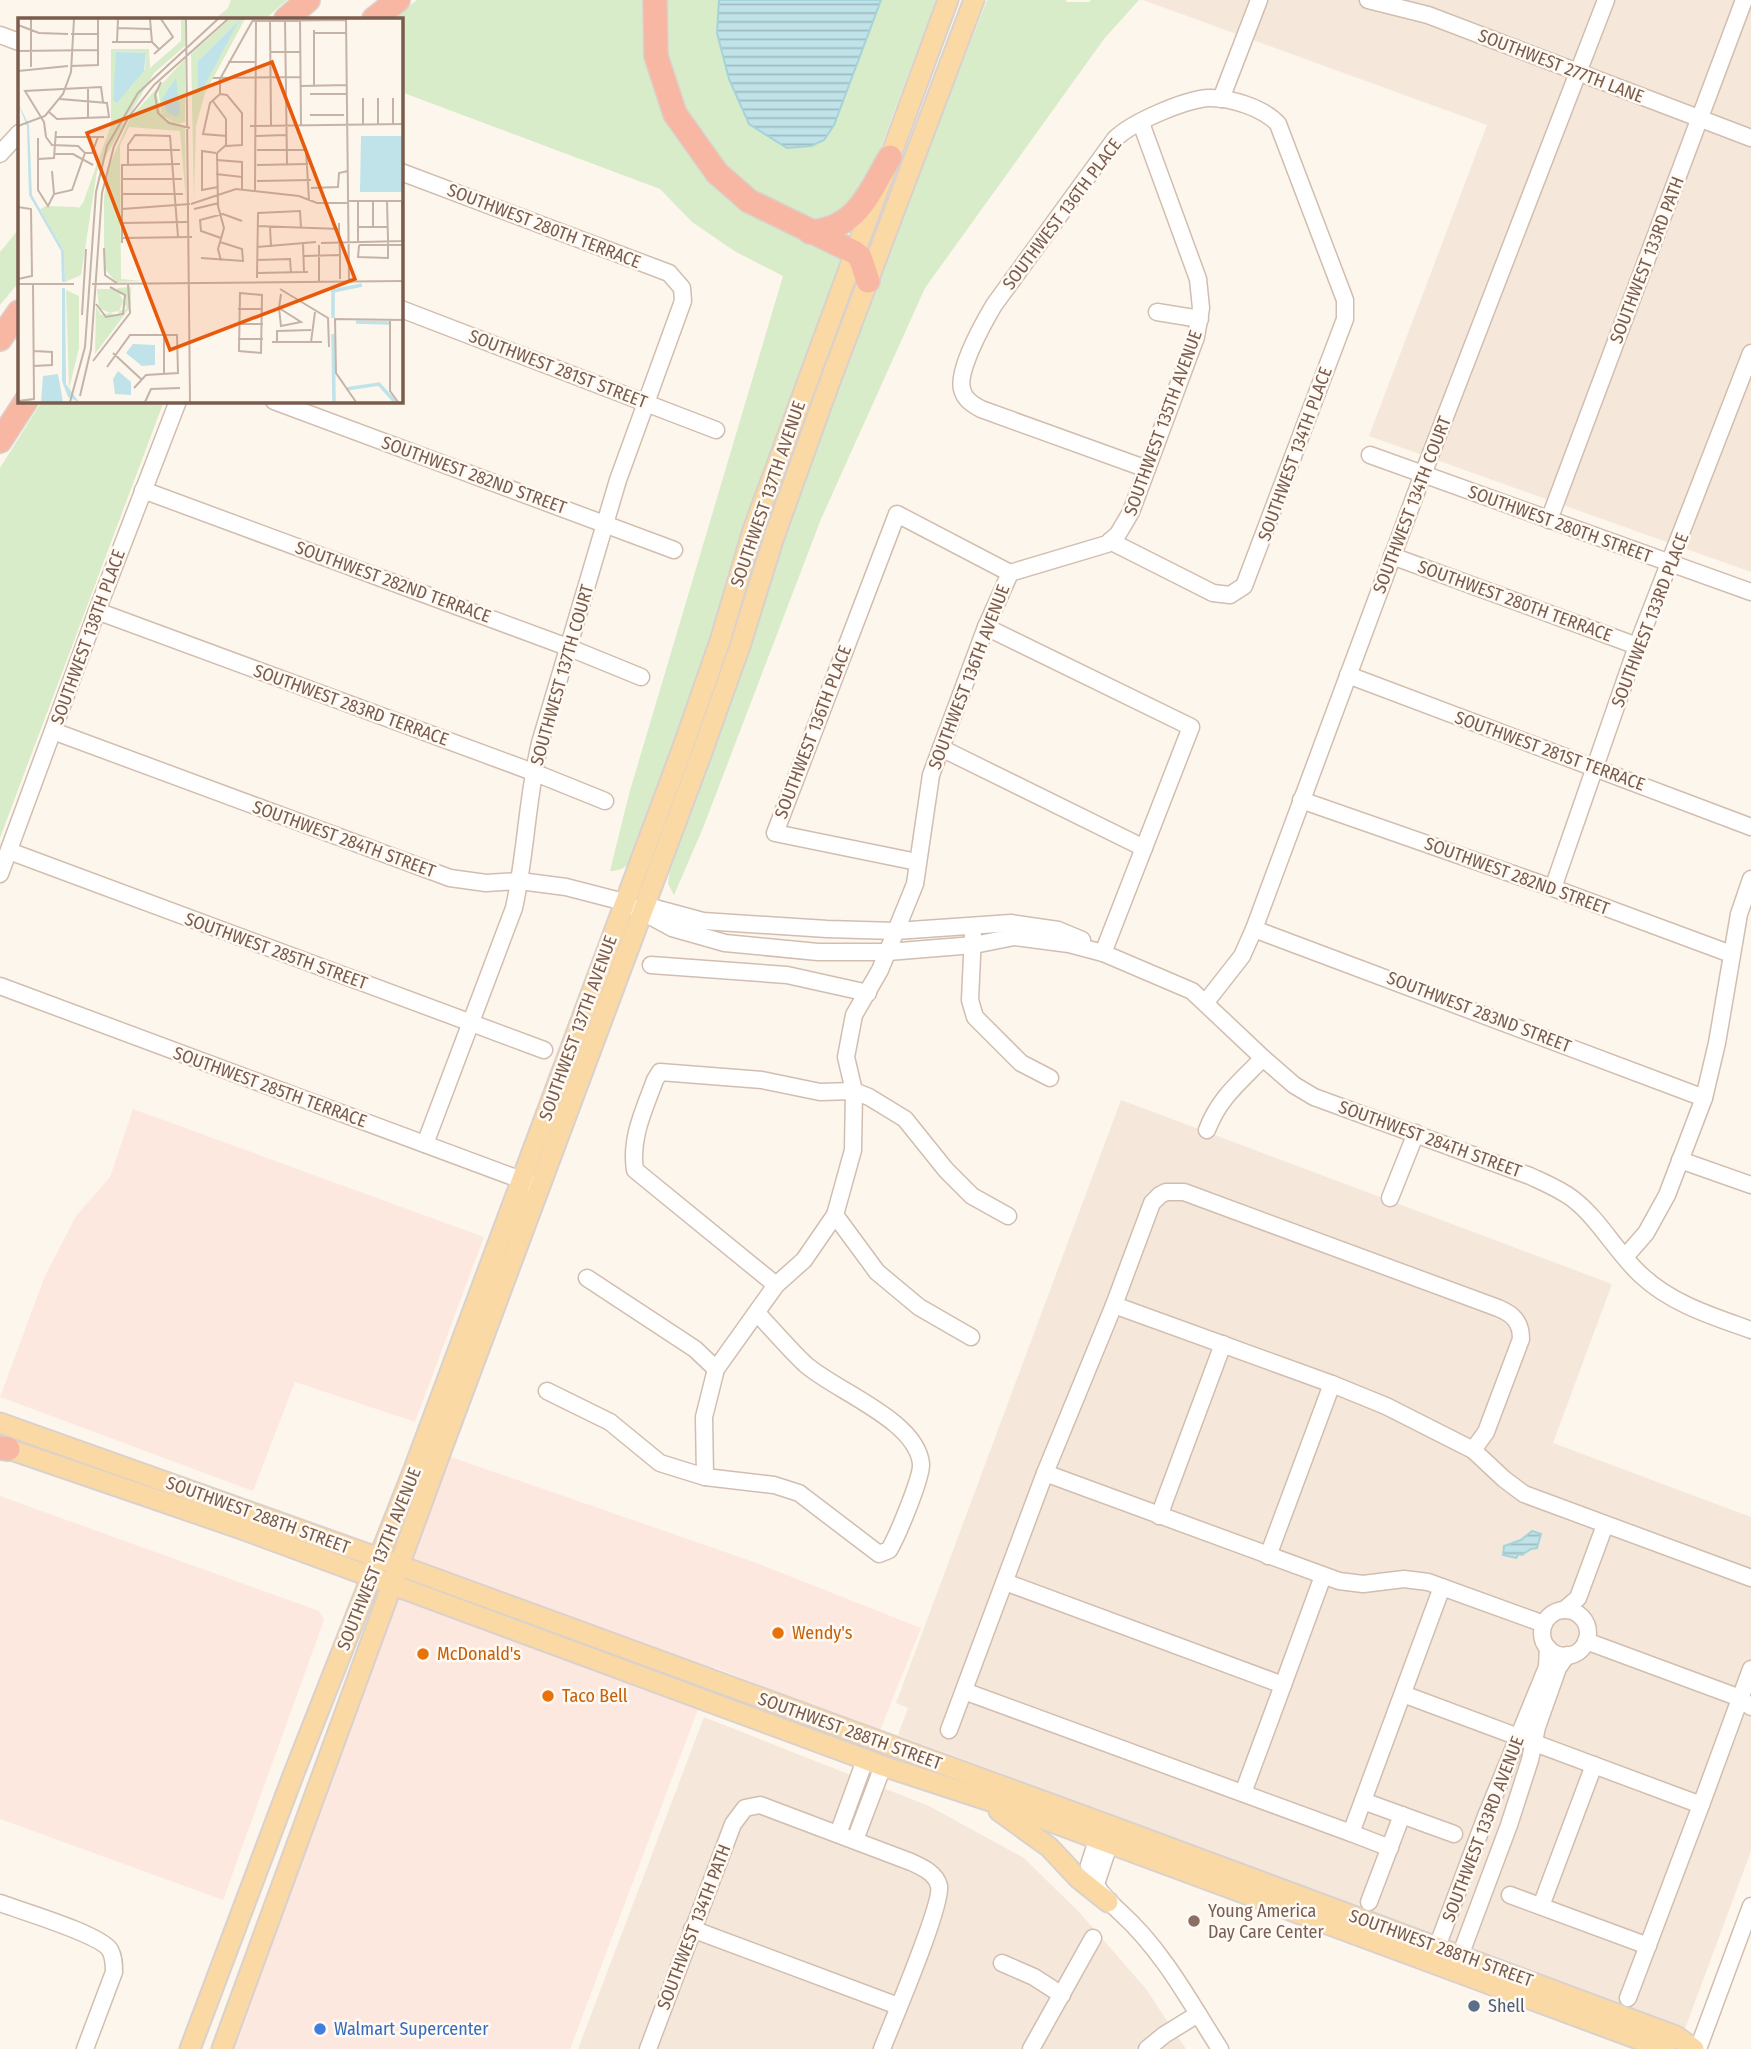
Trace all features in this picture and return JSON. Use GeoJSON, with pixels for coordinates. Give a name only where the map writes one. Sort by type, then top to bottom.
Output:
{"type":"FeatureCollection","features":[{"type":"Feature","properties":{"kind":"highway"},"geometry":{"type":"LineString","coordinates":[[287,18],[308,0]]}},
{"type":"Feature","properties":{"kind":"highway"},"geometry":{"type":"LineString","coordinates":[[375,18],[398,0]]}},
{"type":"Feature","properties":{"kind":"highway"},"geometry":{"type":"LineString","coordinates":[[655,0],[656,56],[675,114],[717,173],[749,201],[854,252],[860,257],[868,281]]}},
{"type":"Feature","properties":{"kind":"highway"},"geometry":{"type":"LineString","coordinates":[[810,232],[825,231],[845,222],[863,204],[890,157]]}},
{"type":"Feature","properties":{"kind":"highway"},"geometry":{"type":"LineString","coordinates":[[0,339],[18,313]]}},
{"type":"Feature","properties":{"kind":"highway"},"geometry":{"type":"LineString","coordinates":[[0,441],[21,408]]}},
{"type":"Feature","properties":{"kind":"highway"},"geometry":{"type":"LineString","coordinates":[[0,456],[21,408]]}},
{"type":"Feature","properties":{"kind":"main road","name":"SOUTHWEST 137TH AVENUE"},"geometry":{"type":"LineString","coordinates":[[190,2049],[371,1577],[540,1188],[720,641],[753,530],[948,0]]}},
{"type":"Feature","properties":{"kind":"main road","name":"SOUTHWEST 137TH AVENUE"},"geometry":{"type":"LineString","coordinates":[[222,2049],[400,1566],[522,1180],[633,906],[718,707],[774,537],[974,0]]}},
{"type":"Feature","properties":{"kind":"main road","name":"SOUTHWEST 288TH STREET"},"geometry":{"type":"LineString","coordinates":[[0,1423],[379,1558],[1439,1956],[1665,2049]]}},
{"type":"Feature","properties":{"kind":"main road","name":"SOUTHWEST 288TH STREET"},"geometry":{"type":"LineString","coordinates":[[3,1447],[239,1528],[874,1763],[981,1798],[1106,1833]]}},
{"type":"Feature","properties":{"kind":"main road"},"geometry":{"type":"LineString","coordinates":[[981,1798],[1049,1847],[1078,1878],[1108,1902]]}},
{"type":"Feature","properties":{"kind":"main road","name":"SOUTHWEST 288TH STREET"},"geometry":{"type":"LineString","coordinates":[[1439,1956],[1460,1956],[1682,2038],[1696,2049]]}},
{"type":"Feature","properties":{"kind":"main road"},"geometry":{"type":"LineString","coordinates":[[200,2021],[203,2042],[201,2049]]}},
{"type":"Feature","properties":{"kind":"street"},"geometry":{"type":"LineString","coordinates":[[1221,99],[1259,0]]}},
{"type":"Feature","properties":{"kind":"street","name":"SOUTHWEST 277TH LANE"},"geometry":{"type":"LineString","coordinates":[[1368,0],[1428,15],[1751,138]]}},
{"type":"Feature","properties":{"kind":"street","name":"SOUTHWEST 134TH COURT"},"geometry":{"type":"LineString","coordinates":[[1206,1002],[1242,956],[1254,929],[1423,474],[1606,0]]}},
{"type":"Feature","properties":{"kind":"street","name":"SOUTHWEST 133RD PATH"},"geometry":{"type":"LineString","coordinates":[[1549,520],[1744,0]]}},
{"type":"Feature","properties":{"kind":"street"},"geometry":{"type":"LineString","coordinates":[[0,35],[18,42]]}},
{"type":"Feature","properties":{"kind":"street","name":"SOUTHWEST 136TH PLACE"},"geometry":{"type":"LineString","coordinates":[[1147,469],[981,409],[970,402],[962,391],[962,375],[982,325],[994,305],[1121,134],[1198,100],[1221,99]]}},
{"type":"Feature","properties":{"kind":"street","name":"SOUTHWEST 134TH PLACE"},"geometry":{"type":"LineString","coordinates":[[1110,541],[1204,589],[1220,595],[1235,593],[1247,581],[1347,310],[1278,124],[1262,112],[1221,99]]}},
{"type":"Feature","properties":{"kind":"street","name":"SOUTHWEST 135TH AVENUE"},"geometry":{"type":"LineString","coordinates":[[1110,541],[1127,520],[1192,349],[1200,319],[1201,296],[1198,279],[1141,123]]}},
{"type":"Feature","properties":{"kind":"street"},"geometry":{"type":"LineString","coordinates":[[0,154],[18,134]]}},
{"type":"Feature","properties":{"kind":"street","name":"SOUTHWEST 280TH TERRACE"},"geometry":{"type":"LineString","coordinates":[[402,172],[669,274],[682,288]]}},
{"type":"Feature","properties":{"kind":"street","name":"SOUTHWEST 137TH COURT"},"geometry":{"type":"LineString","coordinates":[[425,1144],[514,908],[520,881],[533,772],[606,524],[683,301],[682,288]]}},
{"type":"Feature","properties":{"kind":"street","name":"SOUTHWEST 281ST STREET"},"geometry":{"type":"LineString","coordinates":[[402,309],[716,430]]}},
{"type":"Feature","properties":{"kind":"street"},"geometry":{"type":"LineString","coordinates":[[1157,312],[1200,319]]}},
{"type":"Feature","properties":{"kind":"street","name":"SOUTHWEST 133RD PLACE"},"geometry":{"type":"LineString","coordinates":[[1553,888],[1637,646],[1751,353]]}},
{"type":"Feature","properties":{"kind":"street","name":"SOUTHWEST 138TH PLACE"},"geometry":{"type":"LineString","coordinates":[[0,874],[178,402]]}},
{"type":"Feature","properties":{"kind":"street","name":"SOUTHWEST 282ND STREET"},"geometry":{"type":"LineString","coordinates":[[277,402],[674,550]]}},
{"type":"Feature","properties":{"kind":"street","name":"SOUTHWEST 280TH STREET"},"geometry":{"type":"LineString","coordinates":[[1370,455],[1751,592]]}},
{"type":"Feature","properties":{"kind":"street","name":"SOUTHWEST 282ND TERRACE"},"geometry":{"type":"LineString","coordinates":[[143,490],[570,648],[641,677]]}},
{"type":"Feature","properties":{"kind":"street","name":"SOUTHWEST 136TH PLACE"},"geometry":{"type":"LineString","coordinates":[[917,862],[775,833],[897,514],[1010,573]]}},
{"type":"Feature","properties":{"kind":"street"},"geometry":{"type":"LineString","coordinates":[[1010,573],[1093,550],[1110,541]]}},
{"type":"Feature","properties":{"kind":"street","name":"SOUTHWEST 280TH TERRACE"},"geometry":{"type":"LineString","coordinates":[[1392,556],[1637,646]]}},
{"type":"Feature","properties":{"kind":"street","name":"SOUTHWEST 136TH AVENUE"},"geometry":{"type":"LineString","coordinates":[[705,1477],[704,1418],[716,1369],[776,1284],[804,1260],[835,1215],[853,1150],[854,1091],[846,1057],[854,1015],[888,952],[915,884],[931,775],[986,627],[1010,573]]}},
{"type":"Feature","properties":{"kind":"street","name":"SOUTHWEST 283RD TERRACE"},"geometry":{"type":"LineString","coordinates":[[97,611],[605,801]]}},
{"type":"Feature","properties":{"kind":"street"},"geometry":{"type":"LineString","coordinates":[[986,627],[1191,727],[1103,953]]}},
{"type":"Feature","properties":{"kind":"street","name":"SOUTHWEST 281ST TERRACE"},"geometry":{"type":"LineString","coordinates":[[1348,676],[1751,827]]}},
{"type":"Feature","properties":{"kind":"street","name":"SOUTHWEST 284TH STREET"},"geometry":{"type":"LineString","coordinates":[[53,731],[450,878],[486,883],[520,881],[566,887],[633,906],[651,907],[703,921],[896,931],[1011,923],[1058,930],[1088,942],[1103,953]]}},
{"type":"Feature","properties":{"kind":"street"},"geometry":{"type":"LineString","coordinates":[[941,748],[1144,848]]}},
{"type":"Feature","properties":{"kind":"street","name":"SOUTHWEST 282ND STREET"},"geometry":{"type":"LineString","coordinates":[[1301,800],[1553,888],[1731,954]]}},
{"type":"Feature","properties":{"kind":"street","name":"SOUTHWEST 285TH STREET"},"geometry":{"type":"LineString","coordinates":[[9,851],[544,1050]]}},
{"type":"Feature","properties":{"kind":"street"},"geometry":{"type":"LineString","coordinates":[[1625,1256],[1651,1223],[1667,1195],[1704,1098],[1717,1043],[1739,914],[1751,879]]}},
{"type":"Feature","properties":{"kind":"street","name":"SOUTHWEST 284TH STREET"},"geometry":{"type":"LineString","coordinates":[[633,906],[672,928],[725,943],[818,952],[888,952],[974,945],[1014,937],[1069,944],[1103,953],[1192,991],[1294,1085],[1314,1097],[1416,1133],[1556,1188],[1574,1201],[1640,1275],[1679,1303],[1751,1330]]}},
{"type":"Feature","properties":{"kind":"street"},"geometry":{"type":"LineString","coordinates":[[973,926],[970,1000],[975,1017],[1021,1063],[1050,1078]]}},
{"type":"Feature","properties":{"kind":"street","name":"SOUTHWEST 283ND STREET"},"geometry":{"type":"LineString","coordinates":[[1254,929],[1704,1098]]}},
{"type":"Feature","properties":{"kind":"street"},"geometry":{"type":"LineString","coordinates":[[651,965],[787,975],[868,993]]}},
{"type":"Feature","properties":{"kind":"street","name":"SOUTHWEST 285TH TERRACE"},"geometry":{"type":"LineString","coordinates":[[0,986],[540,1188]]}},
{"type":"Feature","properties":{"kind":"street"},"geometry":{"type":"LineString","coordinates":[[1207,1130],[1225,1096],[1263,1058]]}},
{"type":"Feature","properties":{"kind":"street"},"geometry":{"type":"LineString","coordinates":[[776,1284],[635,1170],[632,1155],[635,1136],[660,1072],[762,1080],[820,1093],[854,1091],[869,1097],[905,1119],[946,1170],[972,1196],[1008,1216]]}},
{"type":"Feature","properties":{"kind":"street"},"geometry":{"type":"LineString","coordinates":[[1390,1198],[1416,1133]]}},
{"type":"Feature","properties":{"kind":"street"},"geometry":{"type":"LineString","coordinates":[[1681,1160],[1751,1185]]}},
{"type":"Feature","properties":{"kind":"street"},"geometry":{"type":"LineString","coordinates":[[949,1730],[1045,1474],[1114,1306],[1152,1203],[1160,1195],[1173,1191],[1184,1192],[1498,1308],[1514,1317],[1519,1325],[1521,1339],[1486,1432],[1473,1450]]}},
{"type":"Feature","properties":{"kind":"street"},"geometry":{"type":"LineString","coordinates":[[835,1215],[877,1272],[919,1307],[971,1337]]}},
{"type":"Feature","properties":{"kind":"street"},"geometry":{"type":"LineString","coordinates":[[587,1278],[695,1349],[716,1369]]}},
{"type":"Feature","properties":{"kind":"street"},"geometry":{"type":"LineString","coordinates":[[1114,1306],[1332,1384],[1407,1416],[1473,1450],[1524,1494],[1751,1578]]}},
{"type":"Feature","properties":{"kind":"street"},"geometry":{"type":"LineString","coordinates":[[547,1391],[611,1422],[660,1463],[705,1477],[774,1485],[799,1493],[879,1554],[889,1550],[898,1534],[921,1466],[917,1447],[896,1425],[807,1365],[757,1313]]}},
{"type":"Feature","properties":{"kind":"street"},"geometry":{"type":"LineString","coordinates":[[1159,1516],[1223,1344]]}},
{"type":"Feature","properties":{"kind":"street"},"geometry":{"type":"LineString","coordinates":[[1268,1556],[1332,1384]]}},
{"type":"Feature","properties":{"kind":"street"},"geometry":{"type":"LineString","coordinates":[[1045,1474],[1323,1576],[1351,1583],[1416,1580],[1544,1624]]}},
{"type":"Feature","properties":{"kind":"street"},"geometry":{"type":"LineString","coordinates":[[1564,1610],[1578,1598],[1605,1525]]}},
{"type":"Feature","properties":{"kind":"street"},"geometry":{"type":"LineString","coordinates":[[1243,1793],[1323,1576]]}},
{"type":"Feature","properties":{"kind":"street"},"geometry":{"type":"LineString","coordinates":[[1005,1582],[1283,1685]]}},
{"type":"Feature","properties":{"kind":"street"},"geometry":{"type":"LineString","coordinates":[[1351,1833],[1442,1587]]}},
{"type":"Feature","properties":{"kind":"street"},"geometry":{"type":"LineString","coordinates":[[1578,1598],[1581,1616],[1588,1628],[1587,1642],[1579,1651],[1567,1655],[1560,1655],[1548,1648],[1543,1637],[1544,1624],[1554,1613],[1564,1610],[1581,1616]]}},
{"type":"Feature","properties":{"kind":"street"},"geometry":{"type":"LineString","coordinates":[[1587,1642],[1747,1701]]}},
{"type":"Feature","properties":{"kind":"street","name":"SOUTHWEST 133RD AVENUE"},"geometry":{"type":"LineString","coordinates":[[1460,1956],[1509,1825],[1526,1740],[1547,1667],[1548,1648]]}},
{"type":"Feature","properties":{"kind":"street","name":"SOUTHWEST 133RD AVENUE"},"geometry":{"type":"LineString","coordinates":[[1439,1956],[1486,1816],[1526,1740],[1537,1727],[1557,1671],[1567,1655]]}},
{"type":"Feature","properties":{"kind":"street"},"geometry":{"type":"LineString","coordinates":[[1628,1998],[1701,1805],[1747,1701],[1751,1669]]}},
{"type":"Feature","properties":{"kind":"street"},"geometry":{"type":"LineString","coordinates":[[964,1691],[1390,1848]]}},
{"type":"Feature","properties":{"kind":"street"},"geometry":{"type":"LineString","coordinates":[[1403,1694],[1701,1805]]}},
{"type":"Feature","properties":{"kind":"street"},"geometry":{"type":"LineString","coordinates":[[874,1763],[838,1834],[926,1869],[940,1888],[935,1913],[882,2049]]}},
{"type":"Feature","properties":{"kind":"street"},"geometry":{"type":"LineString","coordinates":[[855,1840],[874,1763]]}},
{"type":"Feature","properties":{"kind":"street"},"geometry":{"type":"LineString","coordinates":[[1541,1906],[1594,1765]]}},
{"type":"Feature","properties":{"kind":"street"},"geometry":{"type":"LineString","coordinates":[[1363,1801],[1454,1834]]}},
{"type":"Feature","properties":{"kind":"street","name":"SOUTHWEST 134TH PATH"},"geometry":{"type":"LineString","coordinates":[[648,2049],[733,1824],[745,1808],[760,1805],[771,1807],[838,1834]]}},
{"type":"Feature","properties":{"kind":"street"},"geometry":{"type":"LineString","coordinates":[[1369,1902],[1402,1815]]}},
{"type":"Feature","properties":{"kind":"street"},"geometry":{"type":"LineString","coordinates":[[1486,1816],[1509,1825]]}},
{"type":"Feature","properties":{"kind":"street"},"geometry":{"type":"LineString","coordinates":[[1106,1833],[1089,1865],[1096,1884],[1108,1902],[1157,1952],[1220,2049]]}},
{"type":"Feature","properties":{"kind":"street"},"geometry":{"type":"LineString","coordinates":[[1510,1895],[1648,1946]]}},
{"type":"Feature","properties":{"kind":"street"},"geometry":{"type":"LineString","coordinates":[[0,1904],[104,1943],[111,1951],[114,1972],[85,2049]]}},
{"type":"Feature","properties":{"kind":"street"},"geometry":{"type":"LineString","coordinates":[[1696,2049],[1751,1906]]}},
{"type":"Feature","properties":{"kind":"street"},"geometry":{"type":"LineString","coordinates":[[692,1929],[898,2006]]}},
{"type":"Feature","properties":{"kind":"street"},"geometry":{"type":"LineString","coordinates":[[1031,2049],[1093,1938]]}},
{"type":"Feature","properties":{"kind":"street"},"geometry":{"type":"LineString","coordinates":[[1002,1963],[1034,1977],[1062,1995]]}},
{"type":"Feature","properties":{"kind":"street"},"geometry":{"type":"LineString","coordinates":[[1147,2049],[1198,2014]]}},
{"type":"Feature","properties":{"kind":"shaded area"},"geometry":{"type":"Polygon","coordinates":[[[1143,0],[1751,0],[1751,572],[1369,436],[1487,125],[1143,0]]]}},
{"type":"Feature","properties":{"kind":"shaded area"},"geometry":{"type":"Polygon","coordinates":[[[1121,1100],[1612,1284],[1553,1443],[1751,1517],[1751,1851],[1685,2029],[898,1735],[908,1708],[896,1703],[1121,1100]]]}},
{"type":"Feature","properties":{"kind":"shaded area"},"geometry":{"type":"Polygon","coordinates":[[[133,1109],[484,1237],[415,1422],[295,1382],[253,1491],[0,1397],[45,1276],[76,1216],[110,1177],[133,1109]]]}},
{"type":"Feature","properties":{"kind":"shaded area"},"geometry":{"type":"Polygon","coordinates":[[[448,1456],[754,1562],[921,1628],[879,1733],[714,1667],[570,2049],[230,2049],[313,1827],[448,1456]]]}},
{"type":"Feature","properties":{"kind":"shaded area"},"geometry":{"type":"Polygon","coordinates":[[[0,1496],[319,1611],[324,1620],[223,1900],[0,1819],[0,1496]]]}},
{"type":"Feature","properties":{"kind":"shaded area"},"geometry":{"type":"Polygon","coordinates":[[[704,1717],[929,1806],[1024,1858],[1080,1913],[1146,1989],[1186,2049],[578,2049],[704,1717]]]}},
{"type":"Feature","properties":{"kind":"green space"},"geometry":{"type":"Polygon","coordinates":[[[231,0],[287,0],[266,18],[216,18],[228,8],[231,0]]]}},
{"type":"Feature","properties":{"kind":"green space"},"geometry":{"type":"Polygon","coordinates":[[[417,0],[649,0],[688,145],[845,258],[719,626],[635,857],[618,870],[610,871],[629,794],[783,276],[736,252],[692,222],[660,189],[402,92],[402,18],[393,18],[417,0]]]}},
{"type":"Feature","properties":{"kind":"green space"},"geometry":{"type":"Polygon","coordinates":[[[663,0],[719,0],[717,33],[729,79],[787,148],[814,144],[824,138],[834,125],[881,0],[936,0],[864,193],[830,223],[805,221],[737,181],[687,118],[665,52],[663,0]]]}},
{"type":"Feature","properties":{"kind":"green space"},"geometry":{"type":"Polygon","coordinates":[[[987,0],[1139,0],[1104,39],[925,288],[821,519],[703,828],[674,895],[668,883],[672,854],[792,510],[888,253],[987,0]]]}},
{"type":"Feature","properties":{"kind":"green space"},"geometry":{"type":"Polygon","coordinates":[[[18,230],[18,283],[0,305],[0,252],[18,230]]]}},
{"type":"Feature","properties":{"kind":"green space"},"geometry":{"type":"Polygon","coordinates":[[[41,402],[164,402],[0,838],[0,468],[41,402]]]}},
{"type":"Feature","properties":{"kind":"water"},"geometry":{"type":"Polygon","coordinates":[[[719,0],[881,0],[834,125],[824,140],[811,146],[787,148],[749,124],[729,79],[717,33],[719,0]]]}},
{"type":"Feature","properties":{"kind":"water"},"geometry":{"type":"Polygon","coordinates":[[[1532,1531],[1541,1534],[1537,1548],[1519,1554],[1516,1558],[1503,1555],[1504,1546],[1521,1540],[1532,1531]]]}},
{"type":"Feature","properties":{"kind":"place","name":"Wendy's"},"geometry":{"type":"Point","coordinates":[778,1633]}},
{"type":"Feature","properties":{"kind":"place","name":"McDonald's"},"geometry":{"type":"Point","coordinates":[423,1654]}},
{"type":"Feature","properties":{"kind":"place","name":"Taco Bell"},"geometry":{"type":"Point","coordinates":[548,1696]}},
{"type":"Feature","properties":{"kind":"place","name":"Young America Day Care Center"},"geometry":{"type":"Point","coordinates":[1194,1921]}},
{"type":"Feature","properties":{"kind":"place","name":"Shell"},"geometry":{"type":"Point","coordinates":[1474,2006]}},
{"type":"Feature","properties":{"kind":"place","name":"Walmart Supercenter"},"geometry":{"type":"Point","coordinates":[320,2029]}}]}
